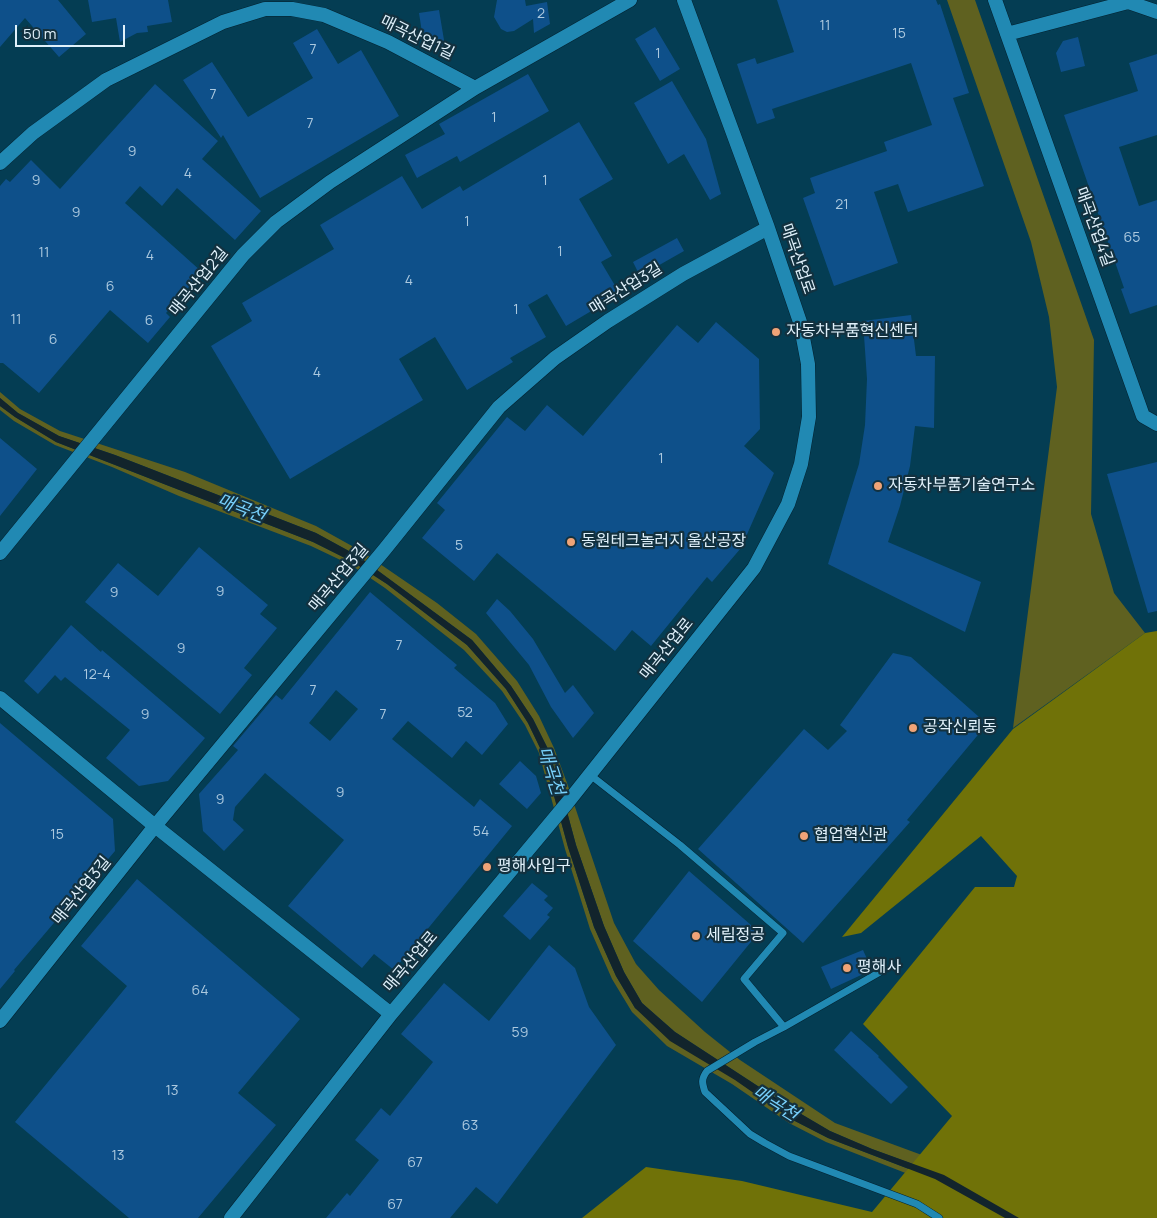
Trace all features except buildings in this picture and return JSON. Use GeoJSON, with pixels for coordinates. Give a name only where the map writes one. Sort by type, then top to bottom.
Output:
{"type":"FeatureCollection","features":[{"type":"Feature","properties":{"kind":"street"},"geometry":{"type":"LineString","coordinates":[[474,88],[630,0]]}},
{"type":"Feature","properties":{"kind":"street","name":"매곡산업로"},"geometry":{"type":"LineString","coordinates":[[231,1218],[391,1014],[568,802],[754,568],[788,504],[801,464],[809,417],[808,364],[800,322],[768,228],[684,0]]}},
{"type":"Feature","properties":{"kind":"street","name":"매곡산업4길"},"geometry":{"type":"LineString","coordinates":[[995,0],[1143,416],[1157,424]]}},
{"type":"Feature","properties":{"kind":"street"},"geometry":{"type":"LineString","coordinates":[[1007,34],[1128,2],[1157,12]]}},
{"type":"Feature","properties":{"kind":"street","name":"매곡산업1길"},"geometry":{"type":"LineString","coordinates":[[0,163],[34,133],[106,80],[223,22],[265,9],[292,9],[324,15],[388,42],[474,88]]}},
{"type":"Feature","properties":{"kind":"street","name":"매곡산업2길"},"geometry":{"type":"LineString","coordinates":[[0,553],[243,256],[276,222],[330,182],[474,88]]}},
{"type":"Feature","properties":{"kind":"street","name":"매곡산업3길"},"geometry":{"type":"LineString","coordinates":[[0,1021],[155,826],[385,549],[499,407],[538,372],[585,336],[683,274],[768,228]]}},
{"type":"Feature","properties":{"kind":"street"},"geometry":{"type":"LineString","coordinates":[[0,698],[155,826],[391,1014]]}},
{"type":"Feature","properties":{"kind":"lane"},"geometry":{"type":"LineString","coordinates":[[590,774],[680,845],[783,933],[744,979],[784,1027]]}},
{"type":"Feature","properties":{"kind":"lane"},"geometry":{"type":"LineString","coordinates":[[880,972],[707,1071],[703,1076],[702,1084],[705,1092],[750,1134],[765,1144],[789,1156],[917,1204],[939,1218]]}},
{"type":"Feature","properties":{"kind":"shaded area"},"geometry":{"type":"Polygon","coordinates":[[[947,0],[975,0],[1094,340],[1091,514],[1114,593],[1145,633],[1013,728],[1057,387],[1049,317],[1031,242],[947,0]]]}},
{"type":"Feature","properties":{"kind":"shaded area"},"geometry":{"type":"Polygon","coordinates":[[[0,392],[20,409],[60,431],[185,472],[316,526],[361,551],[437,603],[476,634],[517,681],[539,716],[554,748],[567,783],[614,923],[636,964],[659,990],[705,1032],[740,1060],[835,1123],[949,1165],[1018,1203],[872,1149],[830,1131],[675,1032],[642,1003],[624,972],[604,926],[576,845],[548,749],[533,719],[511,686],[472,640],[358,556],[316,533],[115,455],[59,436],[18,413],[0,398],[0,392]]]}},
{"type":"Feature","properties":{"kind":"shaded area"},"geometry":{"type":"Polygon","coordinates":[[[0,406],[56,442],[313,542],[353,562],[387,584],[467,645],[506,689],[528,723],[542,752],[568,847],[594,927],[616,976],[635,1008],[791,1119],[828,1138],[935,1179],[926,1181],[826,1142],[789,1123],[732,1084],[667,1046],[632,1012],[612,979],[590,929],[565,849],[539,753],[525,725],[502,691],[464,650],[385,588],[351,565],[311,546],[179,496],[55,445],[14,421],[0,410],[0,406]]]}},
{"type":"Feature","properties":{"kind":"shaded area"},"geometry":{"type":"Polygon","coordinates":[[[1157,631],[1157,1218],[582,1218],[646,1167],[742,1181],[872,1212],[952,1116],[863,1024],[975,887],[1014,887],[1017,876],[981,836],[861,933],[842,937],[1013,729],[1145,633],[1157,631]]]}},
{"type":"Feature","properties":{"kind":"water","name":"매곡천"},"geometry":{"type":"Polygon","coordinates":[[[0,398],[18,413],[59,436],[115,455],[316,533],[358,556],[472,640],[511,686],[533,719],[548,749],[576,845],[604,926],[624,972],[642,1003],[675,1032],[830,1131],[872,1149],[944,1175],[1019,1218],[1005,1218],[935,1179],[828,1138],[791,1119],[735,1080],[670,1041],[635,1008],[616,976],[594,927],[568,847],[542,752],[528,723],[506,689],[467,645],[387,584],[353,562],[313,542],[56,442],[0,406],[0,398]]]}},
{"type":"Feature","properties":{"kind":"place","name":"자동차부품혁신센터"},"geometry":{"type":"Point","coordinates":[776,332]}},
{"type":"Feature","properties":{"kind":"place","name":"자동차부품기술연구소"},"geometry":{"type":"Point","coordinates":[878,486]}},
{"type":"Feature","properties":{"kind":"place","name":"동원테크놀러지 울산공장"},"geometry":{"type":"Point","coordinates":[571,542]}},
{"type":"Feature","properties":{"kind":"place","name":"공작신뢰동"},"geometry":{"type":"Point","coordinates":[913,728]}},
{"type":"Feature","properties":{"kind":"place","name":"협업혁신관"},"geometry":{"type":"Point","coordinates":[804,836]}},
{"type":"Feature","properties":{"kind":"place","name":"평해사입구"},"geometry":{"type":"Point","coordinates":[487,867]}},
{"type":"Feature","properties":{"kind":"place","name":"세림정공"},"geometry":{"type":"Point","coordinates":[696,936]}},
{"type":"Feature","properties":{"kind":"place","name":"평해사"},"geometry":{"type":"Point","coordinates":[847,968]}}]}
